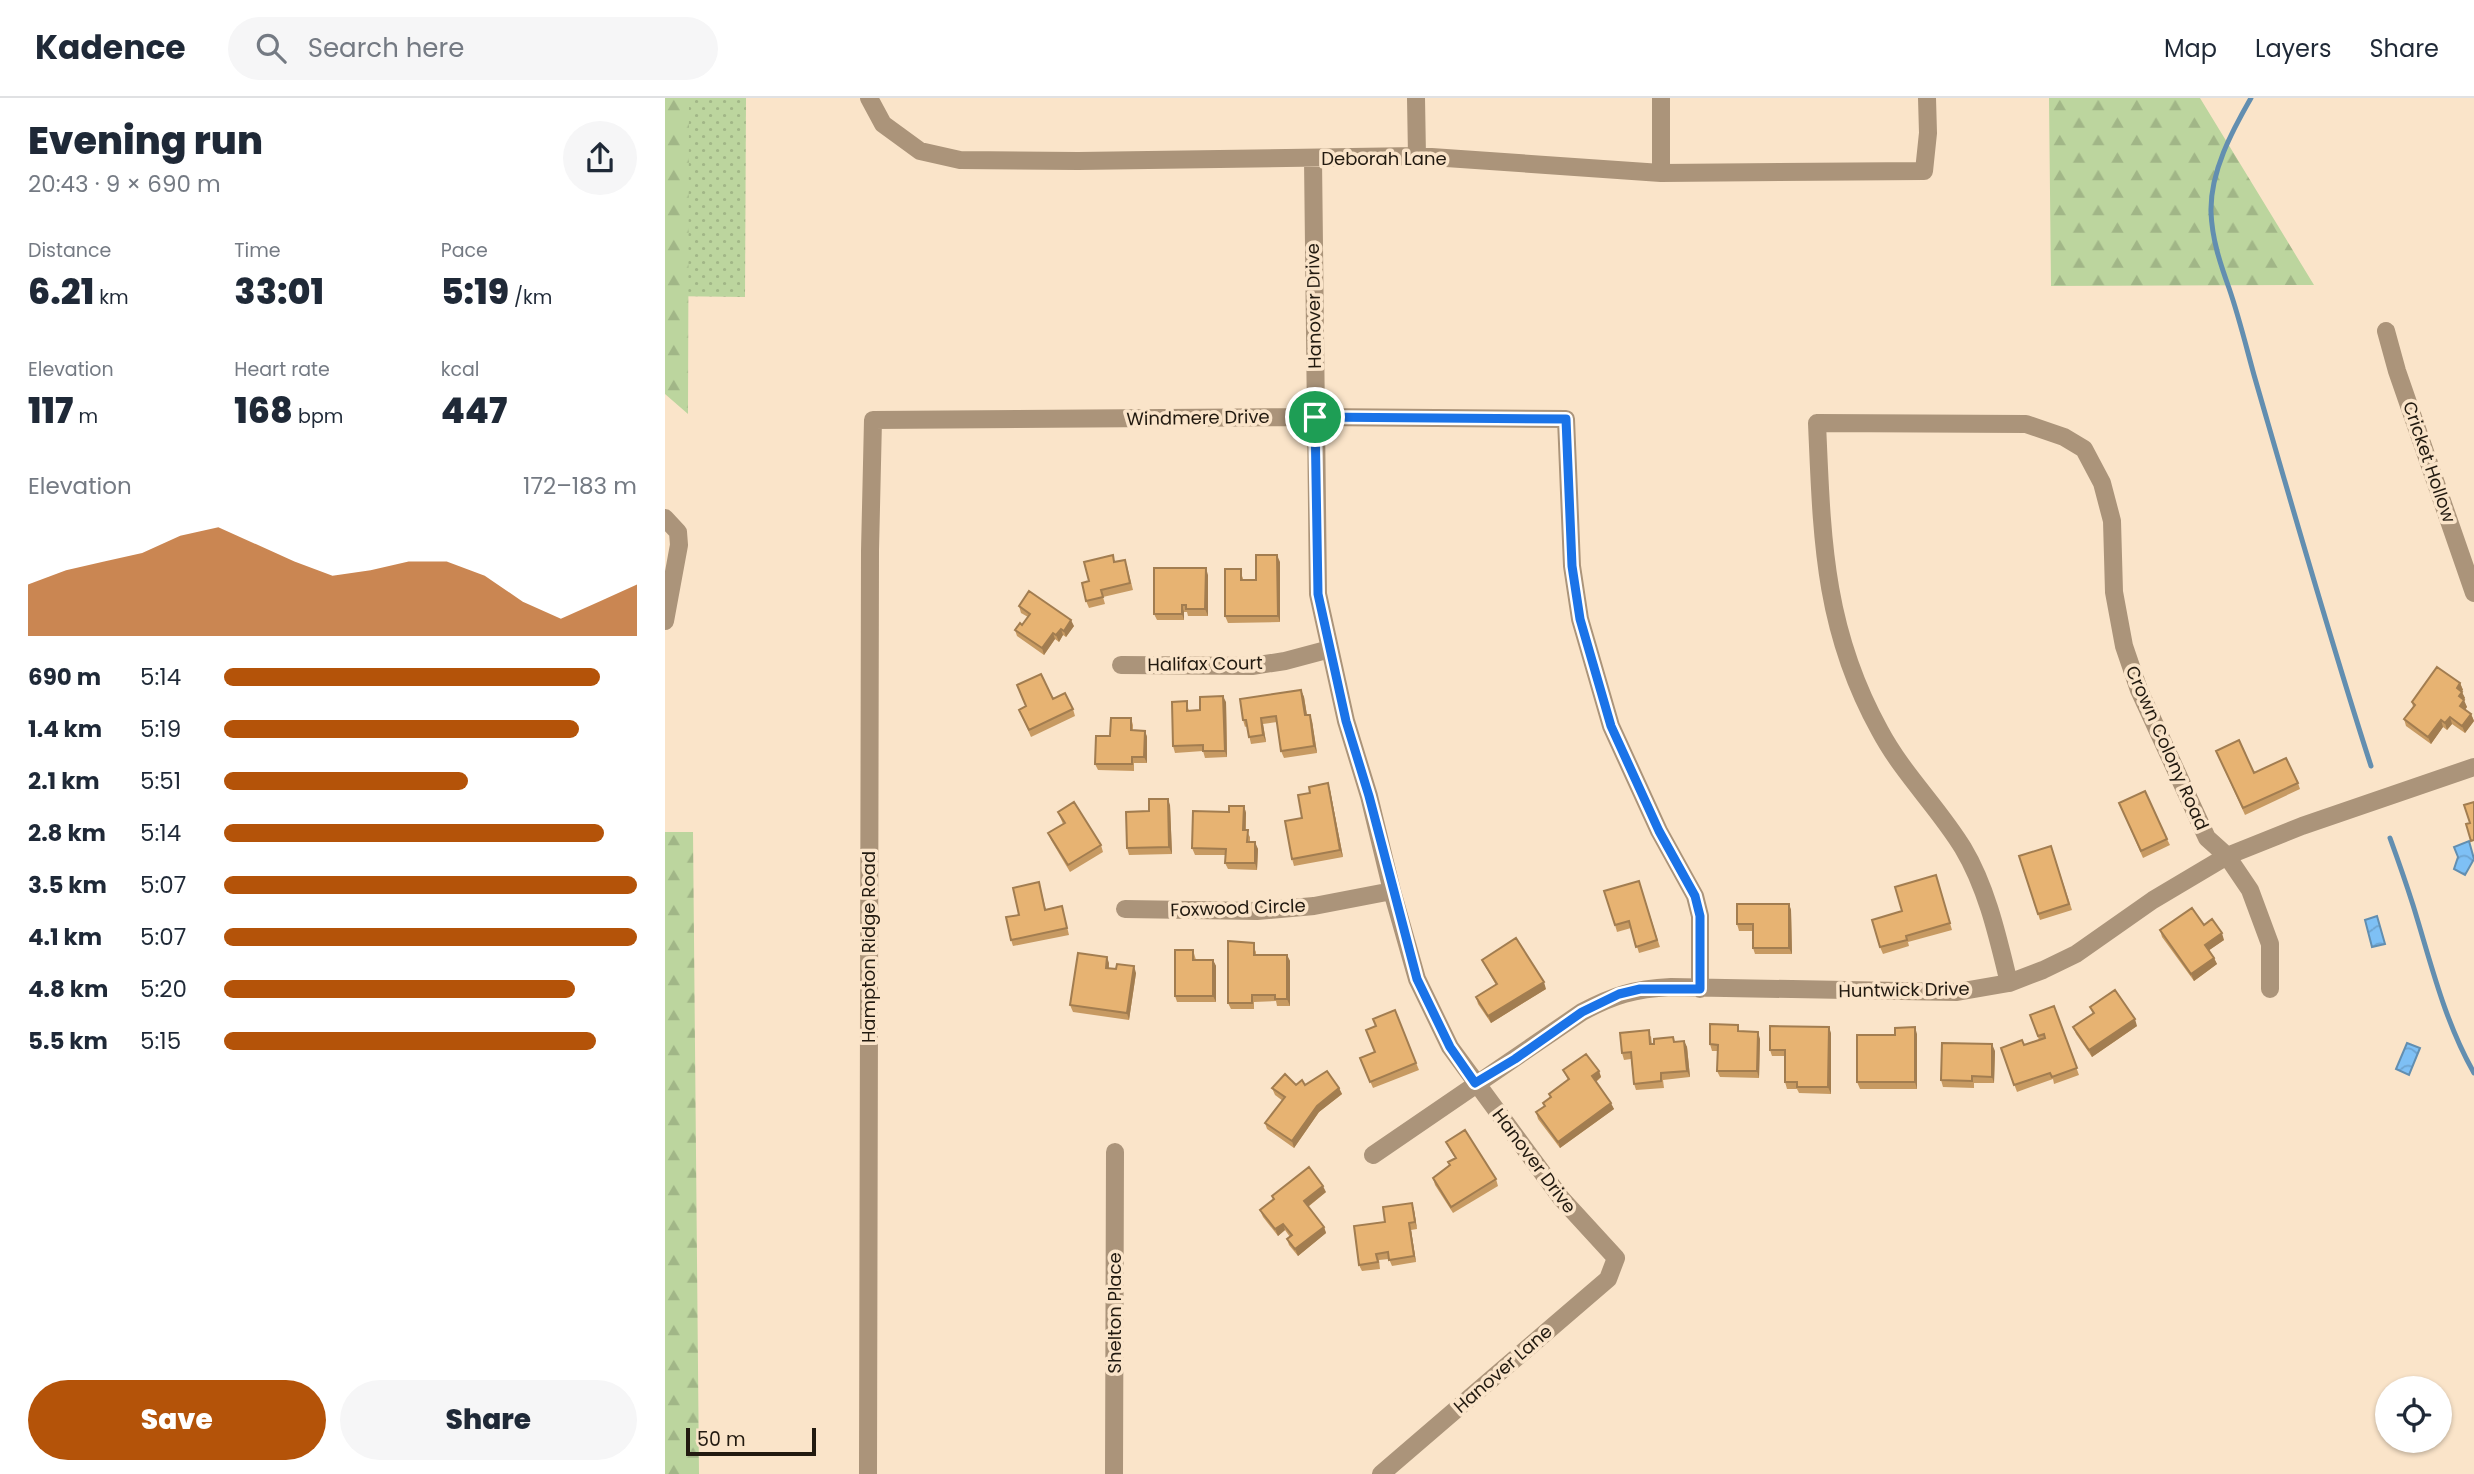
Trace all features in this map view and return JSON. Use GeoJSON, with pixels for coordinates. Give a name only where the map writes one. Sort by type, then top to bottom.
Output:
{"type":"FeatureCollection","features":[{"type":"Feature","properties":{"kind":"street","name":"Deborah Lane"},"geometry":{"type":"LineString","coordinates":[[869,98],[883,124],[920,150],[960,160],[1078,162],[1417,156],[1661,173],[1924,171],[1928,133],[1927,98]]}},
{"type":"Feature","properties":{"kind":"street"},"geometry":{"type":"LineString","coordinates":[[1416,98],[1417,156]]}},
{"type":"Feature","properties":{"kind":"street"},"geometry":{"type":"LineString","coordinates":[[1661,98],[1661,173]]}},
{"type":"Feature","properties":{"kind":"street","name":"Hanover Drive"},"geometry":{"type":"LineString","coordinates":[[1313,159],[1318,594],[1346,721],[1369,796],[1392,891],[1417,979],[1450,1047],[1561,1198],[1616,1258]]}},
{"type":"Feature","properties":{"kind":"street","name":"Cricket Hollow"},"geometry":{"type":"LineString","coordinates":[[2386,331],[2397,371],[2474,593]]}},
{"type":"Feature","properties":{"kind":"street","name":"Windmere Drive"},"geometry":{"type":"LineString","coordinates":[[873,420],[1315,417],[1566,419],[1572,566],[1580,619],[1611,726],[1659,831],[1695,896],[1700,916],[1700,989]]}},
{"type":"Feature","properties":{"kind":"street","name":"Hampton Ridge Road"},"geometry":{"type":"LineString","coordinates":[[867,1474],[870,551],[873,420]]}},
{"type":"Feature","properties":{"kind":"street","name":"Crown Colony Road"},"geometry":{"type":"LineString","coordinates":[[2009,983],[1990,913],[1973,867],[1951,831],[1880,733],[1842,642],[1825,566],[1817,423],[2026,424],[2064,436],[2084,449],[2102,483],[2112,521],[2114,592],[2124,646],[2139,691],[2207,838],[2227,856],[2250,890],[2270,944],[2270,989]]}},
{"type":"Feature","properties":{"kind":"street"},"geometry":{"type":"LineString","coordinates":[[665,518],[678,532],[679,545],[665,621]]}},
{"type":"Feature","properties":{"kind":"street","name":"Halifax Court"},"geometry":{"type":"LineString","coordinates":[[1121,665],[1252,666],[1285,661],[1330,649]]}},
{"type":"Feature","properties":{"kind":"street","name":"Huntwick Drive"},"geometry":{"type":"LineString","coordinates":[[1373,1155],[1582,1012],[1619,994],[1640,989],[1957,992],[2009,983],[2076,954],[2154,900],[2227,856],[2302,826],[2474,767]]}},
{"type":"Feature","properties":{"kind":"street","name":"Foxwood Circle"},"geometry":{"type":"LineString","coordinates":[[1125,909],[1257,911],[1314,906],[1392,891]]}},
{"type":"Feature","properties":{"kind":"street","name":"Shelton Place"},"geometry":{"type":"LineString","coordinates":[[1114,1474],[1115,1152]]}},
{"type":"Feature","properties":{"kind":"street","name":"Hanover Lane"},"geometry":{"type":"LineString","coordinates":[[1381,1474],[1608,1279],[1616,1258]]}},
{"type":"Feature","properties":{"kind":"green space"},"geometry":{"type":"Polygon","coordinates":[[[665,98],[746,98],[745,297],[665,296],[665,98]]]}},
{"type":"Feature","properties":{"kind":"green space"},"geometry":{"type":"Polygon","coordinates":[[[665,98],[689,98],[688,414],[665,394],[665,98]]]}},
{"type":"Feature","properties":{"kind":"green space"},"geometry":{"type":"Polygon","coordinates":[[[2049,98],[2200,98],[2314,285],[2051,286],[2049,98]]]}},
{"type":"Feature","properties":{"kind":"green space"},"geometry":{"type":"Polygon","coordinates":[[[665,832],[693,832],[699,1474],[665,1474],[665,832]]]}},
{"type":"Feature","properties":{"kind":"water"},"geometry":{"type":"Polygon","coordinates":[[[2469,841],[2474,859],[2465,875],[2454,869],[2458,857],[2454,847],[2469,841]]]}},
{"type":"Feature","properties":{"kind":"water"},"geometry":{"type":"Polygon","coordinates":[[[2377,916],[2385,944],[2372,947],[2365,920],[2377,916]]]}},
{"type":"Feature","properties":{"kind":"water"},"geometry":{"type":"Polygon","coordinates":[[[2407,1043],[2420,1048],[2409,1075],[2396,1069],[2407,1043]]]}},
{"type":"Feature","properties":{"kind":"building"},"geometry":{"type":"Polygon","coordinates":[[[1113,555],[1114,562],[1125,560],[1130,583],[1101,590],[1103,597],[1086,601],[1082,583],[1089,581],[1084,562],[1113,555]]]}},
{"type":"Feature","properties":{"kind":"building"},"geometry":{"type":"Polygon","coordinates":[[[1256,555],[1277,555],[1278,616],[1225,616],[1225,569],[1241,569],[1241,580],[1256,580],[1256,555]]]}},
{"type":"Feature","properties":{"kind":"building"},"geometry":{"type":"Polygon","coordinates":[[[1154,568],[1206,568],[1205,609],[1186,609],[1186,605],[1182,605],[1182,614],[1154,614],[1154,568]]]}},
{"type":"Feature","properties":{"kind":"building"},"geometry":{"type":"Polygon","coordinates":[[[1029,591],[1071,620],[1064,631],[1061,629],[1056,635],[1053,633],[1042,648],[1015,630],[1030,614],[1019,606],[1029,591]]]}},
{"type":"Feature","properties":{"kind":"building"},"geometry":{"type":"Polygon","coordinates":[[[2437,667],[2460,683],[2457,688],[2462,692],[2459,696],[2464,700],[2460,706],[2471,714],[2462,726],[2450,717],[2445,723],[2441,720],[2428,737],[2404,719],[2415,705],[2412,702],[2437,667]]]}},
{"type":"Feature","properties":{"kind":"building"},"geometry":{"type":"Polygon","coordinates":[[[1041,674],[1053,699],[1065,693],[1073,709],[1029,730],[1019,710],[1026,706],[1017,685],[1041,674]]]}},
{"type":"Feature","properties":{"kind":"building"},"geometry":{"type":"Polygon","coordinates":[[[1301,690],[1305,715],[1310,715],[1314,746],[1281,751],[1276,716],[1261,718],[1263,735],[1249,737],[1240,699],[1301,690]]]}},
{"type":"Feature","properties":{"kind":"building"},"geometry":{"type":"Polygon","coordinates":[[[1223,696],[1225,751],[1203,751],[1203,745],[1173,746],[1172,702],[1187,701],[1187,711],[1200,710],[1200,697],[1223,696]]]}},
{"type":"Feature","properties":{"kind":"building"},"geometry":{"type":"Polygon","coordinates":[[[1111,718],[1131,718],[1131,730],[1145,731],[1144,757],[1132,757],[1132,764],[1095,764],[1096,736],[1110,736],[1111,718]]]}},
{"type":"Feature","properties":{"kind":"building"},"geometry":{"type":"Polygon","coordinates":[[[2239,740],[2254,773],[2286,758],[2298,783],[2243,808],[2216,751],[2239,740]]]}},
{"type":"Feature","properties":{"kind":"building"},"geometry":{"type":"Polygon","coordinates":[[[1328,783],[1340,850],[1292,859],[1285,821],[1302,818],[1298,795],[1310,793],[1309,787],[1328,783]]]}},
{"type":"Feature","properties":{"kind":"building"},"geometry":{"type":"Polygon","coordinates":[[[2145,791],[2167,839],[2141,851],[2119,803],[2145,791]]]}},
{"type":"Feature","properties":{"kind":"building"},"geometry":{"type":"Polygon","coordinates":[[[1149,799],[1168,799],[1169,847],[1127,848],[1126,812],[1149,811],[1149,799]]]}},
{"type":"Feature","properties":{"kind":"building"},"geometry":{"type":"Polygon","coordinates":[[[1074,802],[1101,845],[1068,865],[1048,833],[1065,823],[1058,812],[1074,802]]]}},
{"type":"Feature","properties":{"kind":"building"},"geometry":{"type":"Polygon","coordinates":[[[2474,802],[2474,840],[2471,841],[2466,824],[2470,823],[2464,805],[2474,802]]]}},
{"type":"Feature","properties":{"kind":"building"},"geometry":{"type":"Polygon","coordinates":[[[1229,806],[1244,806],[1243,830],[1248,830],[1247,842],[1255,842],[1255,863],[1225,863],[1226,849],[1192,848],[1193,811],[1229,812],[1229,806]]]}},
{"type":"Feature","properties":{"kind":"building"},"geometry":{"type":"Polygon","coordinates":[[[2051,846],[2069,904],[2038,914],[2019,856],[2051,846]]]}},
{"type":"Feature","properties":{"kind":"building"},"geometry":{"type":"Polygon","coordinates":[[[1936,875],[1950,923],[1906,936],[1907,940],[1880,947],[1872,920],[1902,911],[1895,887],[1936,875]]]}},
{"type":"Feature","properties":{"kind":"building"},"geometry":{"type":"Polygon","coordinates":[[[1639,881],[1657,940],[1636,947],[1629,921],[1615,925],[1604,891],[1639,881]]]}},
{"type":"Feature","properties":{"kind":"building"},"geometry":{"type":"Polygon","coordinates":[[[1039,882],[1045,910],[1062,906],[1067,928],[1011,940],[1006,917],[1019,915],[1013,888],[1039,882]]]}},
{"type":"Feature","properties":{"kind":"building"},"geometry":{"type":"Polygon","coordinates":[[[1737,904],[1789,904],[1789,948],[1753,948],[1753,924],[1737,924],[1737,904]]]}},
{"type":"Feature","properties":{"kind":"building"},"geometry":{"type":"Polygon","coordinates":[[[2192,908],[2204,925],[2212,919],[2222,933],[2205,945],[2214,958],[2191,974],[2160,930],[2192,908]]]}},
{"type":"Feature","properties":{"kind":"building"},"geometry":{"type":"Polygon","coordinates":[[[1516,938],[1544,982],[1488,1016],[1476,997],[1497,984],[1482,960],[1516,938]]]}},
{"type":"Feature","properties":{"kind":"building"},"geometry":{"type":"Polygon","coordinates":[[[1228,941],[1254,943],[1254,955],[1287,955],[1287,999],[1275,999],[1275,995],[1252,995],[1252,1003],[1228,1003],[1228,941]]]}},
{"type":"Feature","properties":{"kind":"building"},"geometry":{"type":"Polygon","coordinates":[[[1175,950],[1193,950],[1193,960],[1213,960],[1213,996],[1175,996],[1175,950]]]}},
{"type":"Feature","properties":{"kind":"building"},"geometry":{"type":"Polygon","coordinates":[[[1078,953],[1107,957],[1106,968],[1116,969],[1117,964],[1134,966],[1127,1013],[1070,1005],[1078,953]]]}},
{"type":"Feature","properties":{"kind":"building"},"geometry":{"type":"Polygon","coordinates":[[[2115,990],[2135,1019],[2089,1050],[2073,1027],[2094,1013],[2090,1007],[2115,990]]]}},
{"type":"Feature","properties":{"kind":"building"},"geometry":{"type":"Polygon","coordinates":[[[2054,1006],[2077,1068],[2052,1077],[2050,1073],[2014,1085],[2001,1048],[2022,1040],[2024,1045],[2045,1038],[2044,1034],[2038,1036],[2030,1015],[2054,1006]]]}},
{"type":"Feature","properties":{"kind":"building"},"geometry":{"type":"Polygon","coordinates":[[[1395,1010],[1416,1063],[1370,1082],[1360,1058],[1375,1052],[1366,1030],[1376,1026],[1373,1019],[1395,1010]]]}},
{"type":"Feature","properties":{"kind":"building"},"geometry":{"type":"Polygon","coordinates":[[[1710,1024],[1738,1025],[1738,1031],[1758,1032],[1757,1071],[1717,1071],[1718,1045],[1710,1044],[1710,1024]]]}},
{"type":"Feature","properties":{"kind":"building"},"geometry":{"type":"Polygon","coordinates":[[[1770,1026],[1829,1027],[1828,1087],[1797,1087],[1797,1082],[1785,1082],[1785,1050],[1770,1050],[1770,1026]]]}},
{"type":"Feature","properties":{"kind":"building"},"geometry":{"type":"Polygon","coordinates":[[[1915,1027],[1915,1082],[1857,1082],[1857,1035],[1895,1035],[1895,1028],[1915,1027]]]}},
{"type":"Feature","properties":{"kind":"building"},"geometry":{"type":"Polygon","coordinates":[[[1649,1030],[1650,1044],[1654,1044],[1654,1039],[1673,1037],[1674,1042],[1684,1041],[1687,1071],[1661,1073],[1661,1081],[1634,1084],[1631,1052],[1622,1053],[1620,1033],[1649,1030]]]}},
{"type":"Feature","properties":{"kind":"building"},"geometry":{"type":"Polygon","coordinates":[[[1942,1043],[1992,1044],[1992,1077],[1972,1076],[1972,1081],[1941,1080],[1942,1043]]]}},
{"type":"Feature","properties":{"kind":"building"},"geometry":{"type":"Polygon","coordinates":[[[1586,1054],[1599,1071],[1592,1076],[1611,1103],[1558,1142],[1536,1112],[1545,1106],[1543,1103],[1551,1097],[1549,1094],[1569,1079],[1563,1070],[1586,1054]]]}},
{"type":"Feature","properties":{"kind":"building"},"geometry":{"type":"Polygon","coordinates":[[[1327,1071],[1339,1088],[1317,1106],[1292,1141],[1265,1123],[1285,1097],[1272,1088],[1285,1074],[1296,1085],[1302,1080],[1305,1085],[1327,1071]]]}},
{"type":"Feature","properties":{"kind":"building"},"geometry":{"type":"Polygon","coordinates":[[[1465,1130],[1496,1179],[1451,1207],[1433,1178],[1450,1165],[1448,1162],[1456,1158],[1446,1142],[1465,1130]]]}},
{"type":"Feature","properties":{"kind":"building"},"geometry":{"type":"Polygon","coordinates":[[[1309,1167],[1323,1186],[1304,1201],[1324,1227],[1295,1249],[1287,1239],[1292,1235],[1283,1224],[1275,1229],[1260,1210],[1274,1199],[1272,1196],[1309,1167]]]}},
{"type":"Feature","properties":{"kind":"building"},"geometry":{"type":"Polygon","coordinates":[[[1412,1203],[1415,1222],[1409,1223],[1414,1256],[1389,1260],[1388,1252],[1376,1254],[1378,1262],[1359,1265],[1354,1226],[1385,1222],[1383,1207],[1412,1203]]]}},
{"type":"Feature","properties":{"kind":"waterway"},"geometry":{"type":"LineString","coordinates":[[2251,98],[2218,167],[2212,197],[2213,232],[2311,571],[2371,766]]}},
{"type":"Feature","properties":{"kind":"waterway"},"geometry":{"type":"LineString","coordinates":[[2390,838],[2446,1012],[2474,1073]]}},
{"type":"Feature","properties":{"kind":"route"},"geometry":{"type":"LineString","coordinates":[[1315,417],[1566,419],[1572,566],[1580,619],[1611,726],[1659,831],[1695,896],[1700,916],[1700,989],[1640,989],[1619,994],[1582,1012],[1515,1059],[1475,1083],[1450,1047],[1433,1017],[1417,979],[1369,796],[1346,721],[1318,594],[1315,417]]}}]}
